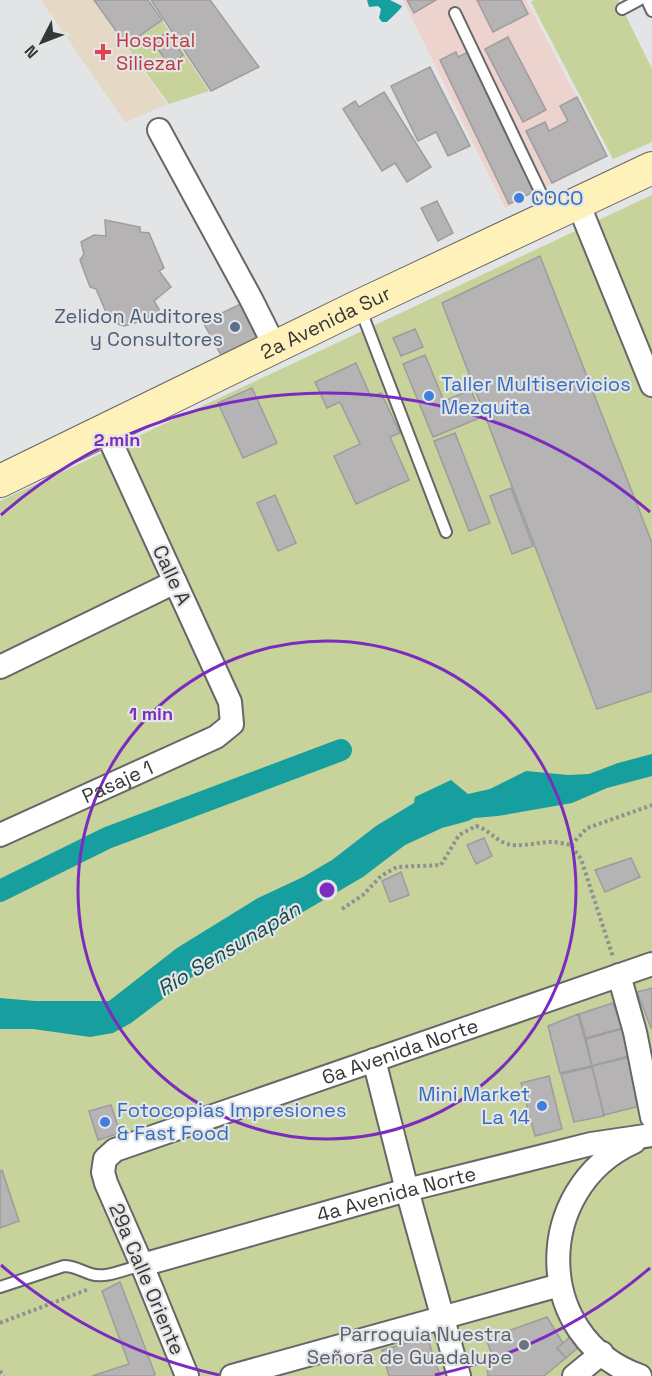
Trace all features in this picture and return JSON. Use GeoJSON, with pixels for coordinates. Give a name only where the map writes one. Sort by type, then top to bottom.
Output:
{"type":"FeatureCollection","features":[{"type":"Feature","properties":{"kind":"street"},"geometry":{"type":"LineString","coordinates":[[159,129],[275,347]]}},
{"type":"Feature","properties":{"kind":"street","name":"2a Avenida Sur"},"geometry":{"type":"LineString","coordinates":[[3,474],[105,429],[652,168]]}},
{"type":"Feature","properties":{"kind":"street"},"geometry":{"type":"LineString","coordinates":[[565,209],[652,385]]}},
{"type":"Feature","properties":{"kind":"street","name":"Calle A"},"geometry":{"type":"LineString","coordinates":[[105,429],[230,702],[232,723]]}},
{"type":"Feature","properties":{"kind":"street"},"geometry":{"type":"LineString","coordinates":[[0,667],[175,582]]}},
{"type":"Feature","properties":{"kind":"street","name":"Pasaje 1"},"geometry":{"type":"LineString","coordinates":[[0,835],[216,737],[232,723]]}},
{"type":"Feature","properties":{"kind":"street","name":"6a Avenida Norte"},"geometry":{"type":"LineString","coordinates":[[106,1183],[103,1172],[105,1159],[115,1150],[652,964]]}},
{"type":"Feature","properties":{"kind":"street"},"geometry":{"type":"LineString","coordinates":[[619,975],[635,1032],[652,1117]]}},
{"type":"Feature","properties":{"kind":"street"},"geometry":{"type":"LineString","coordinates":[[374,1060],[407,1190],[459,1376]]}},
{"type":"Feature","properties":{"kind":"street"},"geometry":{"type":"LineString","coordinates":[[640,1376],[624,1369],[602,1353],[580,1329],[565,1300],[558,1267],[560,1231],[573,1198],[588,1176],[607,1157],[622,1148],[652,1136]]}},
{"type":"Feature","properties":{"kind":"street","name":"4a Avenida Norte"},"geometry":{"type":"LineString","coordinates":[[142,1265],[407,1190],[591,1144],[652,1136]]}},
{"type":"Feature","properties":{"kind":"street","name":"29a Calle Oriente"},"geometry":{"type":"LineString","coordinates":[[106,1183],[187,1376]]}},
{"type":"Feature","properties":{"kind":"street"},"geometry":{"type":"LineString","coordinates":[[232,1376],[561,1285]]}},
{"type":"Feature","properties":{"kind":"street"},"geometry":{"type":"LineString","coordinates":[[574,1376],[602,1353]]}},
{"type":"Feature","properties":{"kind":"lane"},"geometry":{"type":"LineString","coordinates":[[622,9],[639,0]]}},
{"type":"Feature","properties":{"kind":"lane"},"geometry":{"type":"LineString","coordinates":[[646,0],[652,11]]}},
{"type":"Feature","properties":{"kind":"lane"},"geometry":{"type":"LineString","coordinates":[[455,14],[565,209]]}},
{"type":"Feature","properties":{"kind":"lane"},"geometry":{"type":"LineString","coordinates":[[359,306],[446,532]]}},
{"type":"Feature","properties":{"kind":"lane"},"geometry":{"type":"LineString","coordinates":[[0,1287],[64,1266],[73,1266],[91,1274],[101,1275],[142,1265]]}},
{"type":"Feature","properties":{"kind":"path"},"geometry":{"type":"LineString","coordinates":[[571,845],[587,828],[652,805]]}},
{"type":"Feature","properties":{"kind":"path"},"geometry":{"type":"LineString","coordinates":[[342,909],[363,895],[381,876],[397,867],[441,865],[459,835],[476,826],[488,829],[496,840],[512,845],[553,842],[571,845],[581,859],[619,975]]}},
{"type":"Feature","properties":{"kind":"path"},"geometry":{"type":"LineString","coordinates":[[0,1323],[96,1287]]}},
{"type":"Feature","properties":{"kind":"path"},"geometry":{"type":"LineString","coordinates":[[0,1371],[4,1376]]}},
{"type":"Feature","properties":{"kind":"shaded area","name":"Hospital Siliezar"},"geometry":{"type":"Polygon","coordinates":[[[41,0],[93,0],[167,104],[125,122],[41,0]]]}},
{"type":"Feature","properties":{"kind":"shaded area"},"geometry":{"type":"Polygon","coordinates":[[[403,0],[526,0],[607,156],[505,208],[403,0]]]}},
{"type":"Feature","properties":{"kind":"green space"},"geometry":{"type":"Polygon","coordinates":[[[534,0],[618,0],[652,69],[652,142],[613,159],[531,2],[534,0]]]}},
{"type":"Feature","properties":{"kind":"green space"},"geometry":{"type":"Polygon","coordinates":[[[162,20],[209,91],[169,104],[126,45],[162,20]]]}},
{"type":"Feature","properties":{"kind":"green space"},"geometry":{"type":"Polygon","coordinates":[[[652,195],[652,1376],[0,1376],[0,501],[652,195]]]}},
{"type":"Feature","properties":{"kind":"water"},"geometry":{"type":"Polygon","coordinates":[[[367,0],[390,0],[402,6],[387,22],[382,22],[379,18],[381,9],[378,6],[369,7],[367,0]]]}},
{"type":"Feature","properties":{"kind":"water","name":"Río Sensunapán"},"geometry":{"type":"Polygon","coordinates":[[[652,754],[652,776],[607,788],[572,803],[474,818],[442,828],[405,845],[363,877],[255,940],[231,958],[192,977],[131,1023],[113,1033],[90,1037],[33,1029],[0,1029],[0,998],[35,1001],[109,1001],[177,948],[258,898],[303,877],[332,860],[376,826],[414,803],[415,797],[451,780],[468,794],[490,789],[526,771],[568,775],[589,774],[652,754]]]}},
{"type":"Feature","properties":{"kind":"building"},"geometry":{"type":"Polygon","coordinates":[[[94,0],[148,0],[162,20],[126,45],[94,0]]]}},
{"type":"Feature","properties":{"kind":"building"},"geometry":{"type":"Polygon","coordinates":[[[151,0],[210,0],[259,67],[211,91],[151,0]]]}},
{"type":"Feature","properties":{"kind":"building"},"geometry":{"type":"Polygon","coordinates":[[[407,0],[436,0],[414,13],[407,0]]]}},
{"type":"Feature","properties":{"kind":"building"},"geometry":{"type":"Polygon","coordinates":[[[477,0],[521,0],[528,14],[493,32],[477,0]]]}},
{"type":"Feature","properties":{"kind":"building"},"geometry":{"type":"Polygon","coordinates":[[[167,32],[183,55],[169,65],[153,42],[167,32]]]}},
{"type":"Feature","properties":{"kind":"building"},"geometry":{"type":"Polygon","coordinates":[[[508,37],[546,110],[523,122],[485,49],[508,37]]]}},
{"type":"Feature","properties":{"kind":"building"},"geometry":{"type":"Polygon","coordinates":[[[456,52],[458,57],[468,52],[535,191],[509,204],[440,60],[456,52]]]}},
{"type":"Feature","properties":{"kind":"building"},"geometry":{"type":"Polygon","coordinates":[[[430,67],[470,146],[448,156],[436,132],[418,141],[391,86],[430,67]]]}},
{"type":"Feature","properties":{"kind":"building"},"geometry":{"type":"Polygon","coordinates":[[[384,92],[431,167],[407,182],[395,163],[382,171],[343,109],[355,101],[359,107],[384,92]]]}},
{"type":"Feature","properties":{"kind":"building"},"geometry":{"type":"Polygon","coordinates":[[[577,97],[607,156],[552,183],[526,131],[545,122],[549,131],[568,121],[560,106],[577,97]]]}},
{"type":"Feature","properties":{"kind":"building"},"geometry":{"type":"Polygon","coordinates":[[[437,201],[453,233],[438,241],[421,208],[437,201]]]}},
{"type":"Feature","properties":{"kind":"building"},"geometry":{"type":"Polygon","coordinates":[[[105,220],[140,227],[140,232],[149,233],[164,268],[159,271],[171,287],[154,301],[159,309],[157,316],[146,318],[140,312],[138,321],[135,323],[124,326],[118,324],[109,319],[96,289],[90,287],[80,260],[84,254],[81,242],[94,235],[106,236],[105,220]]]}},
{"type":"Feature","properties":{"kind":"building"},"geometry":{"type":"Polygon","coordinates":[[[540,256],[652,543],[652,691],[597,709],[442,303],[540,256]]]}},
{"type":"Feature","properties":{"kind":"building","name":"Zelidon Auditores y Consultores"},"geometry":{"type":"Polygon","coordinates":[[[251,299],[267,332],[221,355],[203,322],[251,299]]]}},
{"type":"Feature","properties":{"kind":"building"},"geometry":{"type":"Polygon","coordinates":[[[415,329],[423,347],[401,356],[393,338],[415,329]]]}},
{"type":"Feature","properties":{"kind":"building","name":"Taller Multiservicios Mezquita"},"geometry":{"type":"Polygon","coordinates":[[[425,355],[444,401],[471,390],[482,417],[433,437],[403,364],[425,355]]]}},
{"type":"Feature","properties":{"kind":"building"},"geometry":{"type":"Polygon","coordinates":[[[356,363],[371,397],[381,393],[400,433],[390,437],[409,480],[356,504],[334,456],[360,444],[340,402],[327,408],[315,382],[356,363]]]}},
{"type":"Feature","properties":{"kind":"building"},"geometry":{"type":"Polygon","coordinates":[[[252,388],[277,443],[243,458],[218,403],[252,388]]]}},
{"type":"Feature","properties":{"kind":"building"},"geometry":{"type":"Polygon","coordinates":[[[455,433],[490,523],[469,531],[434,441],[455,433]]]}},
{"type":"Feature","properties":{"kind":"building"},"geometry":{"type":"Polygon","coordinates":[[[511,488],[533,546],[512,554],[490,496],[511,488]]]}},
{"type":"Feature","properties":{"kind":"building"},"geometry":{"type":"Polygon","coordinates":[[[275,495],[296,543],[278,551],[257,503],[275,495]]]}},
{"type":"Feature","properties":{"kind":"building"},"geometry":{"type":"Polygon","coordinates":[[[484,838],[492,856],[476,864],[467,845],[484,838]]]}},
{"type":"Feature","properties":{"kind":"building"},"geometry":{"type":"Polygon","coordinates":[[[631,858],[640,877],[605,892],[595,870],[631,858]]]}},
{"type":"Feature","properties":{"kind":"building"},"geometry":{"type":"Polygon","coordinates":[[[401,872],[409,895],[390,902],[382,881],[401,872]]]}},
{"type":"Feature","properties":{"kind":"building"},"geometry":{"type":"Polygon","coordinates":[[[652,988],[652,1028],[651,1028],[637,992],[652,988]]]}},
{"type":"Feature","properties":{"kind":"building"},"geometry":{"type":"Polygon","coordinates":[[[613,1003],[622,1028],[586,1038],[579,1014],[613,1003]]]}},
{"type":"Feature","properties":{"kind":"building"},"geometry":{"type":"Polygon","coordinates":[[[578,1014],[592,1066],[560,1073],[548,1026],[578,1014]]]}},
{"type":"Feature","properties":{"kind":"building"},"geometry":{"type":"Polygon","coordinates":[[[622,1029],[629,1056],[592,1066],[586,1039],[622,1029]]]}},
{"type":"Feature","properties":{"kind":"building"},"geometry":{"type":"Polygon","coordinates":[[[629,1057],[640,1106],[604,1115],[592,1066],[629,1057]]]}},
{"type":"Feature","properties":{"kind":"building"},"geometry":{"type":"Polygon","coordinates":[[[592,1067],[604,1116],[574,1122],[561,1074],[592,1067]]]}},
{"type":"Feature","properties":{"kind":"building","name":"Mini Market La 14"},"geometry":{"type":"Polygon","coordinates":[[[549,1076],[562,1129],[535,1136],[521,1083],[549,1076]]]}},
{"type":"Feature","properties":{"kind":"building","name":"Fotocopias Impresiones & Fast Food"},"geometry":{"type":"Polygon","coordinates":[[[111,1105],[120,1133],[98,1140],[89,1111],[111,1105]]]}},
{"type":"Feature","properties":{"kind":"building"},"geometry":{"type":"Polygon","coordinates":[[[2,1170],[19,1221],[0,1228],[0,1171],[2,1170]]]}},
{"type":"Feature","properties":{"kind":"building"},"geometry":{"type":"Polygon","coordinates":[[[120,1282],[154,1376],[92,1376],[129,1364],[102,1291],[120,1282]]]}},
{"type":"Feature","properties":{"kind":"building","name":"Parroquia Nuestra Señora de Guadalupe"},"geometry":{"type":"Polygon","coordinates":[[[547,1317],[563,1343],[557,1348],[566,1358],[544,1376],[488,1376],[486,1356],[491,1352],[486,1339],[547,1317]]]}},
{"type":"Feature","properties":{"kind":"building"},"geometry":{"type":"Polygon","coordinates":[[[570,1337],[579,1347],[566,1358],[557,1348],[570,1337]]]}},
{"type":"Feature","properties":{"kind":"building"},"geometry":{"type":"Polygon","coordinates":[[[422,1339],[429,1342],[440,1376],[389,1376],[382,1350],[422,1339]]]}},
{"type":"Feature","properties":{"kind":"waterway"},"geometry":{"type":"LineString","coordinates":[[0,891],[107,838],[341,750]]}},
{"type":"Feature","properties":{"kind":"place","name":"Hospital Siliezar"},"geometry":{"type":"Point","coordinates":[103,52]}},
{"type":"Feature","properties":{"kind":"place","name":"COCO"},"geometry":{"type":"Point","coordinates":[519,198]}},
{"type":"Feature","properties":{"kind":"place","name":"Zelidon Auditores y Consultores"},"geometry":{"type":"Point","coordinates":[235,327]}},
{"type":"Feature","properties":{"kind":"place","name":"Taller Multiservicios Mezquita"},"geometry":{"type":"Point","coordinates":[429,396]}},
{"type":"Feature","properties":{"kind":"place","name":"Mini Market La 14"},"geometry":{"type":"Point","coordinates":[542,1106]}},
{"type":"Feature","properties":{"kind":"place","name":"Fotocopias Impresiones & Fast Food"},"geometry":{"type":"Point","coordinates":[105,1122]}},
{"type":"Feature","properties":{"kind":"place","name":"Parroquia Nuestra Señora de Guadalupe"},"geometry":{"type":"Point","coordinates":[524,1345]}}]}
